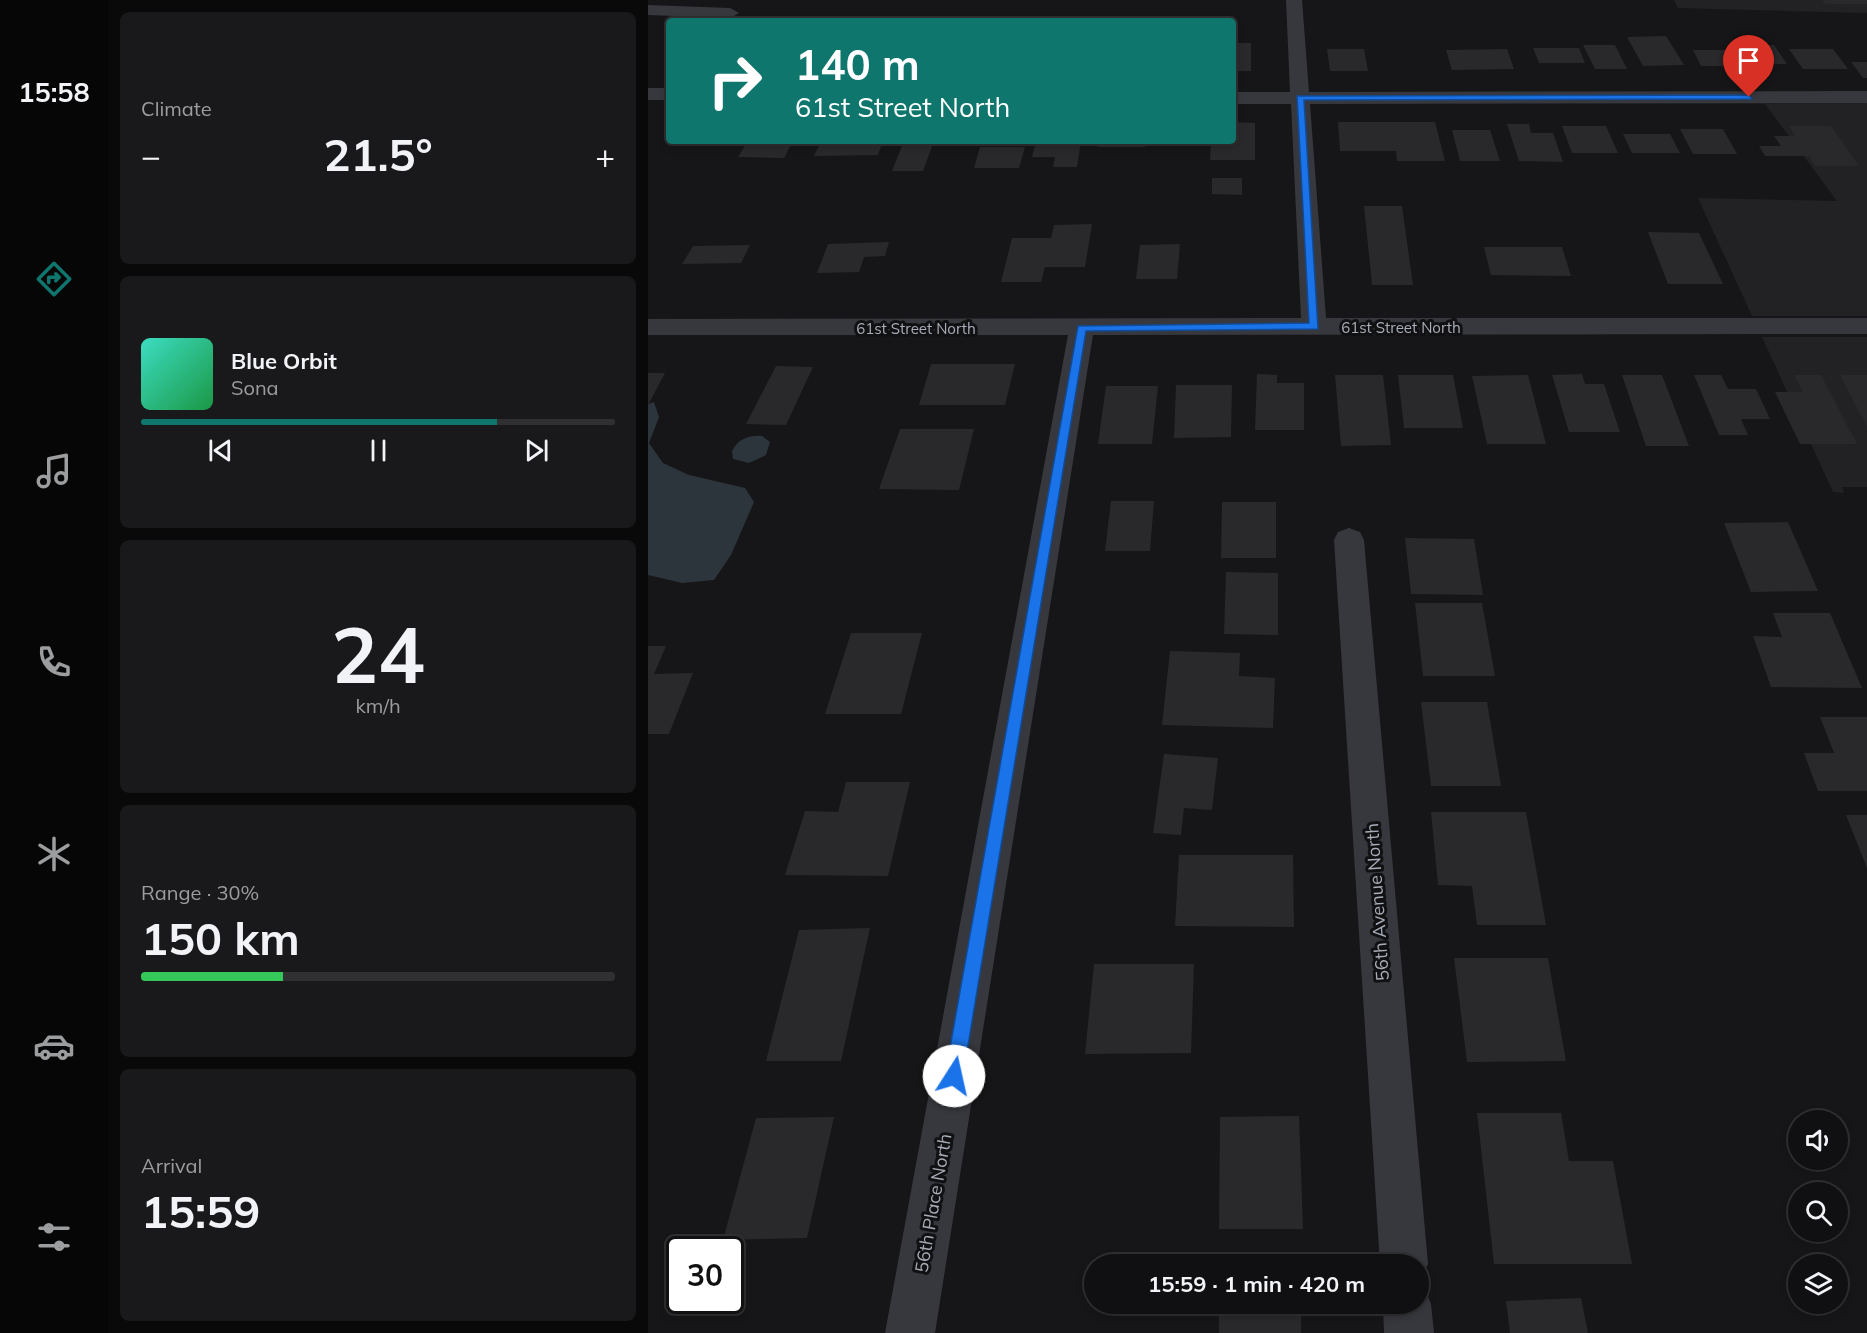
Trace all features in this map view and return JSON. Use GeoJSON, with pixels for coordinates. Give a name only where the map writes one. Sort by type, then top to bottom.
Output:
{"type":"FeatureCollection","features":[{"type":"Feature","properties":{"kind":"street"},"geometry":{"type":"LineString","coordinates":[[1294,0],[1314,327]]}},
{"type":"Feature","properties":{"kind":"street"},"geometry":{"type":"LineString","coordinates":[[651,8],[730,13]]}},
{"type":"Feature","properties":{"kind":"street"},"geometry":{"type":"LineString","coordinates":[[648,94],[666,94]]}},
{"type":"Feature","properties":{"kind":"street"},"geometry":{"type":"LineString","coordinates":[[1236,98],[1867,97]]}},
{"type":"Feature","properties":{"kind":"street","name":"61st Street North"},"geometry":{"type":"LineString","coordinates":[[648,327],[1867,326]]}},
{"type":"Feature","properties":{"kind":"street","name":"56th Place North"},"geometry":{"type":"LineString","coordinates":[[910,1333],[1082,328]]}},
{"type":"Feature","properties":{"kind":"street","name":"56th Avenue North"},"geometry":{"type":"LineString","coordinates":[[1349,540],[1403,1254]]}},
{"type":"Feature","properties":{"kind":"street"},"geometry":{"type":"LineString","coordinates":[[1408,1314],[1409,1333]]}},
{"type":"Feature","properties":{"kind":"shaded area"},"geometry":{"type":"Polygon","coordinates":[[[1674,0],[1867,0],[1867,13],[1678,8],[1674,0]]]}},
{"type":"Feature","properties":{"kind":"shaded area"},"geometry":{"type":"Polygon","coordinates":[[[1867,103],[1867,316],[1752,316],[1698,198],[1837,201],[1765,104],[1867,103]]]}},
{"type":"Feature","properties":{"kind":"shaded area"},"geometry":{"type":"Polygon","coordinates":[[[1762,337],[1867,337],[1867,487],[1842,487],[1844,493],[1833,492],[1762,337]]]}},
{"type":"Feature","properties":{"kind":"shaded area"},"geometry":{"type":"Polygon","coordinates":[[[654,402],[659,417],[649,443],[663,463],[689,475],[745,488],[754,502],[731,555],[714,580],[682,583],[648,575],[648,404],[654,402]]]}},
{"type":"Feature","properties":{"kind":"shaded area"},"geometry":{"type":"Polygon","coordinates":[[[762,436],[770,442],[766,455],[749,463],[733,459],[732,451],[741,441],[748,437],[762,436]]]}},
{"type":"Feature","properties":{"kind":"building"},"geometry":{"type":"Polygon","coordinates":[[[1822,0],[1867,0],[1867,4],[1825,4],[1822,0]]]}},
{"type":"Feature","properties":{"kind":"building"},"geometry":{"type":"Polygon","coordinates":[[[1666,36],[1684,65],[1643,66],[1627,37],[1666,36]]]}},
{"type":"Feature","properties":{"kind":"building"},"geometry":{"type":"Polygon","coordinates":[[[1236,43],[1251,43],[1251,71],[1236,71],[1236,43]]]}},
{"type":"Feature","properties":{"kind":"building"},"geometry":{"type":"Polygon","coordinates":[[[1583,45],[1615,45],[1627,69],[1595,69],[1583,45]]]}},
{"type":"Feature","properties":{"kind":"building"},"geometry":{"type":"Polygon","coordinates":[[[1746,45],[1774,45],[1787,64],[1759,64],[1746,45]]]}},
{"type":"Feature","properties":{"kind":"building"},"geometry":{"type":"Polygon","coordinates":[[[1533,48],[1579,48],[1585,63],[1539,63],[1533,48]]]}},
{"type":"Feature","properties":{"kind":"building"},"geometry":{"type":"Polygon","coordinates":[[[1327,49],[1364,49],[1368,71],[1330,71],[1327,49]]]}},
{"type":"Feature","properties":{"kind":"building"},"geometry":{"type":"Polygon","coordinates":[[[1507,49],[1514,69],[1452,70],[1446,50],[1507,49]]]}},
{"type":"Feature","properties":{"kind":"building"},"geometry":{"type":"Polygon","coordinates":[[[1789,49],[1833,49],[1848,69],[1803,69],[1789,49]]]}},
{"type":"Feature","properties":{"kind":"building"},"geometry":{"type":"Polygon","coordinates":[[[1693,50],[1727,50],[1738,66],[1701,66],[1693,50]]]}},
{"type":"Feature","properties":{"kind":"building"},"geometry":{"type":"Polygon","coordinates":[[[1851,62],[1867,62],[1867,78],[1863,78],[1851,62]]]}},
{"type":"Feature","properties":{"kind":"building"},"geometry":{"type":"Polygon","coordinates":[[[1236,122],[1255,123],[1255,160],[1210,160],[1211,144],[1236,144],[1236,122]]]}},
{"type":"Feature","properties":{"kind":"building"},"geometry":{"type":"Polygon","coordinates":[[[1338,122],[1435,122],[1445,161],[1397,161],[1396,151],[1340,151],[1338,122]]]}},
{"type":"Feature","properties":{"kind":"building"},"geometry":{"type":"Polygon","coordinates":[[[1507,124],[1529,124],[1531,133],[1553,133],[1563,162],[1519,161],[1507,124]]]}},
{"type":"Feature","properties":{"kind":"building"},"geometry":{"type":"Polygon","coordinates":[[[1562,126],[1606,126],[1618,153],[1572,153],[1562,126]]]}},
{"type":"Feature","properties":{"kind":"building"},"geometry":{"type":"Polygon","coordinates":[[[1789,126],[1831,126],[1859,166],[1815,166],[1809,156],[1765,156],[1759,146],[1781,146],[1774,136],[1795,136],[1789,126]]]}},
{"type":"Feature","properties":{"kind":"building"},"geometry":{"type":"Polygon","coordinates":[[[1680,129],[1723,129],[1737,154],[1693,154],[1680,129]]]}},
{"type":"Feature","properties":{"kind":"building"},"geometry":{"type":"Polygon","coordinates":[[[1452,130],[1490,130],[1500,161],[1460,161],[1452,130]]]}},
{"type":"Feature","properties":{"kind":"building"},"geometry":{"type":"Polygon","coordinates":[[[1623,134],[1670,134],[1680,153],[1632,153],[1623,134]]]}},
{"type":"Feature","properties":{"kind":"building"},"geometry":{"type":"Polygon","coordinates":[[[746,144],[791,144],[784,158],[738,157],[746,144]]]}},
{"type":"Feature","properties":{"kind":"building"},"geometry":{"type":"Polygon","coordinates":[[[820,144],[882,144],[878,155],[814,156],[820,144]]]}},
{"type":"Feature","properties":{"kind":"building"},"geometry":{"type":"Polygon","coordinates":[[[903,144],[933,144],[923,171],[892,171],[903,144]]]}},
{"type":"Feature","properties":{"kind":"building"},"geometry":{"type":"Polygon","coordinates":[[[1035,144],[1081,144],[1077,167],[1053,167],[1055,157],[1032,157],[1035,144]]]}},
{"type":"Feature","properties":{"kind":"building"},"geometry":{"type":"Polygon","coordinates":[[[1098,144],[1146,144],[1145,147],[1097,147],[1098,144]]]}},
{"type":"Feature","properties":{"kind":"building"},"geometry":{"type":"Polygon","coordinates":[[[980,147],[1025,147],[1019,168],[974,168],[980,147]]]}},
{"type":"Feature","properties":{"kind":"building"},"geometry":{"type":"Polygon","coordinates":[[[1212,178],[1242,178],[1242,195],[1212,194],[1212,178]]]}},
{"type":"Feature","properties":{"kind":"building"},"geometry":{"type":"Polygon","coordinates":[[[1364,206],[1402,206],[1413,285],[1372,285],[1364,206]]]}},
{"type":"Feature","properties":{"kind":"building"},"geometry":{"type":"Polygon","coordinates":[[[1092,224],[1085,267],[1045,267],[1041,282],[1001,282],[1012,238],[1051,238],[1054,225],[1092,224]]]}},
{"type":"Feature","properties":{"kind":"building"},"geometry":{"type":"Polygon","coordinates":[[[1648,232],[1699,233],[1723,284],[1668,284],[1648,232]]]}},
{"type":"Feature","properties":{"kind":"building"},"geometry":{"type":"Polygon","coordinates":[[[889,242],[885,256],[864,257],[859,272],[817,273],[828,244],[889,242]]]}},
{"type":"Feature","properties":{"kind":"building"},"geometry":{"type":"Polygon","coordinates":[[[1180,244],[1177,279],[1136,279],[1140,245],[1180,244]]]}},
{"type":"Feature","properties":{"kind":"building"},"geometry":{"type":"Polygon","coordinates":[[[750,245],[741,263],[682,264],[693,246],[750,245]]]}},
{"type":"Feature","properties":{"kind":"building"},"geometry":{"type":"Polygon","coordinates":[[[1484,247],[1562,247],[1571,276],[1491,275],[1484,247]]]}},
{"type":"Feature","properties":{"kind":"building"},"geometry":{"type":"Polygon","coordinates":[[[931,364],[1015,364],[1005,405],[919,405],[931,364]]]}},
{"type":"Feature","properties":{"kind":"building"},"geometry":{"type":"Polygon","coordinates":[[[776,366],[813,367],[786,425],[746,424],[776,366]]]}},
{"type":"Feature","properties":{"kind":"building"},"geometry":{"type":"Polygon","coordinates":[[[648,373],[665,373],[648,405],[648,373]]]}},
{"type":"Feature","properties":{"kind":"building"},"geometry":{"type":"Polygon","coordinates":[[[1257,374],[1277,375],[1277,383],[1304,383],[1304,430],[1255,430],[1257,374]]]}},
{"type":"Feature","properties":{"kind":"building"},"geometry":{"type":"Polygon","coordinates":[[[1582,374],[1585,384],[1604,384],[1620,432],[1569,432],[1552,375],[1582,374]]]}},
{"type":"Feature","properties":{"kind":"building"},"geometry":{"type":"Polygon","coordinates":[[[1335,375],[1383,375],[1391,445],[1341,446],[1335,375]]]}},
{"type":"Feature","properties":{"kind":"building"},"geometry":{"type":"Polygon","coordinates":[[[1398,375],[1453,375],[1463,428],[1404,428],[1398,375]]]}},
{"type":"Feature","properties":{"kind":"building"},"geometry":{"type":"Polygon","coordinates":[[[1528,375],[1546,444],[1487,444],[1472,376],[1528,375]]]}},
{"type":"Feature","properties":{"kind":"building"},"geometry":{"type":"Polygon","coordinates":[[[1622,375],[1662,375],[1689,446],[1646,446],[1622,375]]]}},
{"type":"Feature","properties":{"kind":"building"},"geometry":{"type":"Polygon","coordinates":[[[1694,375],[1721,375],[1728,389],[1756,389],[1770,419],[1741,419],[1748,435],[1719,435],[1694,375]]]}},
{"type":"Feature","properties":{"kind":"building"},"geometry":{"type":"Polygon","coordinates":[[[1794,375],[1821,375],[1857,444],[1800,444],[1775,392],[1803,392],[1794,375]]]}},
{"type":"Feature","properties":{"kind":"building"},"geometry":{"type":"Polygon","coordinates":[[[1840,375],[1867,375],[1867,427],[1840,375]]]}},
{"type":"Feature","properties":{"kind":"building"},"geometry":{"type":"Polygon","coordinates":[[[1176,385],[1232,385],[1231,437],[1174,438],[1176,385]]]}},
{"type":"Feature","properties":{"kind":"building"},"geometry":{"type":"Polygon","coordinates":[[[1106,386],[1158,386],[1152,444],[1098,444],[1106,386]]]}},
{"type":"Feature","properties":{"kind":"building"},"geometry":{"type":"Polygon","coordinates":[[[900,429],[974,429],[959,490],[879,489],[900,429]]]}},
{"type":"Feature","properties":{"kind":"building"},"geometry":{"type":"Polygon","coordinates":[[[1111,501],[1154,501],[1150,551],[1105,551],[1111,501]]]}},
{"type":"Feature","properties":{"kind":"building"},"geometry":{"type":"Polygon","coordinates":[[[1222,502],[1276,502],[1276,558],[1221,558],[1222,502]]]}},
{"type":"Feature","properties":{"kind":"building"},"geometry":{"type":"Polygon","coordinates":[[[1788,522],[1818,591],[1751,592],[1724,523],[1788,522]]]}},
{"type":"Feature","properties":{"kind":"building"},"geometry":{"type":"Polygon","coordinates":[[[1405,538],[1474,539],[1483,595],[1411,594],[1405,538]]]}},
{"type":"Feature","properties":{"kind":"building"},"geometry":{"type":"Polygon","coordinates":[[[1226,572],[1278,573],[1278,635],[1224,634],[1226,572]]]}},
{"type":"Feature","properties":{"kind":"building"},"geometry":{"type":"Polygon","coordinates":[[[1415,603],[1482,603],[1495,676],[1423,676],[1415,603]]]}},
{"type":"Feature","properties":{"kind":"building"},"geometry":{"type":"Polygon","coordinates":[[[1773,613],[1830,613],[1862,688],[1771,687],[1753,636],[1782,637],[1773,613]]]}},
{"type":"Feature","properties":{"kind":"building"},"geometry":{"type":"Polygon","coordinates":[[[851,633],[922,633],[901,714],[825,714],[851,633]]]}},
{"type":"Feature","properties":{"kind":"building"},"geometry":{"type":"Polygon","coordinates":[[[648,646],[666,646],[654,674],[693,673],[669,734],[648,734],[648,646]]]}},
{"type":"Feature","properties":{"kind":"building"},"geometry":{"type":"Polygon","coordinates":[[[1170,651],[1240,653],[1239,676],[1275,678],[1273,728],[1162,725],[1170,651]]]}},
{"type":"Feature","properties":{"kind":"building"},"geometry":{"type":"Polygon","coordinates":[[[1421,702],[1487,702],[1501,786],[1431,786],[1421,702]]]}},
{"type":"Feature","properties":{"kind":"building"},"geometry":{"type":"Polygon","coordinates":[[[1820,717],[1867,717],[1867,791],[1818,791],[1804,753],[1834,753],[1820,717]]]}},
{"type":"Feature","properties":{"kind":"building"},"geometry":{"type":"Polygon","coordinates":[[[1164,754],[1218,758],[1212,810],[1184,808],[1181,835],[1153,833],[1164,754]]]}},
{"type":"Feature","properties":{"kind":"building"},"geometry":{"type":"Polygon","coordinates":[[[846,782],[910,782],[888,876],[785,875],[805,811],[838,812],[846,782]]]}},
{"type":"Feature","properties":{"kind":"building"},"geometry":{"type":"Polygon","coordinates":[[[1431,812],[1526,812],[1546,925],[1477,925],[1472,886],[1438,885],[1431,812]]]}},
{"type":"Feature","properties":{"kind":"building"},"geometry":{"type":"Polygon","coordinates":[[[1846,815],[1867,815],[1867,868],[1846,815]]]}},
{"type":"Feature","properties":{"kind":"building"},"geometry":{"type":"Polygon","coordinates":[[[1179,855],[1293,855],[1294,927],[1175,926],[1179,855]]]}},
{"type":"Feature","properties":{"kind":"building"},"geometry":{"type":"Polygon","coordinates":[[[870,928],[841,1061],[766,1061],[799,930],[870,928]]]}},
{"type":"Feature","properties":{"kind":"building"},"geometry":{"type":"Polygon","coordinates":[[[1454,958],[1548,958],[1566,1061],[1467,1062],[1454,958]]]}},
{"type":"Feature","properties":{"kind":"building"},"geometry":{"type":"Polygon","coordinates":[[[1094,964],[1194,964],[1191,1053],[1085,1054],[1094,964]]]}},
{"type":"Feature","properties":{"kind":"building"},"geometry":{"type":"Polygon","coordinates":[[[1477,1113],[1561,1113],[1569,1161],[1613,1161],[1632,1264],[1494,1264],[1477,1113]]]}},
{"type":"Feature","properties":{"kind":"building"},"geometry":{"type":"Polygon","coordinates":[[[1299,1116],[1303,1229],[1219,1229],[1220,1117],[1299,1116]]]}},
{"type":"Feature","properties":{"kind":"building"},"geometry":{"type":"Polygon","coordinates":[[[834,1117],[807,1238],[744,1240],[744,1236],[724,1236],[756,1118],[834,1117]]]}},
{"type":"Feature","properties":{"kind":"building"},"geometry":{"type":"Polygon","coordinates":[[[1581,1298],[1588,1333],[1510,1333],[1506,1301],[1581,1298]]]}},
{"type":"Feature","properties":{"kind":"building"},"geometry":{"type":"Polygon","coordinates":[[[1219,1314],[1301,1314],[1301,1333],[1219,1333],[1219,1314]]]}},
{"type":"Feature","properties":{"kind":"route"},"geometry":{"type":"LineString","coordinates":[[954,1076],[1082,328],[1314,327],[1300,98],[1749,97]]}}]}
